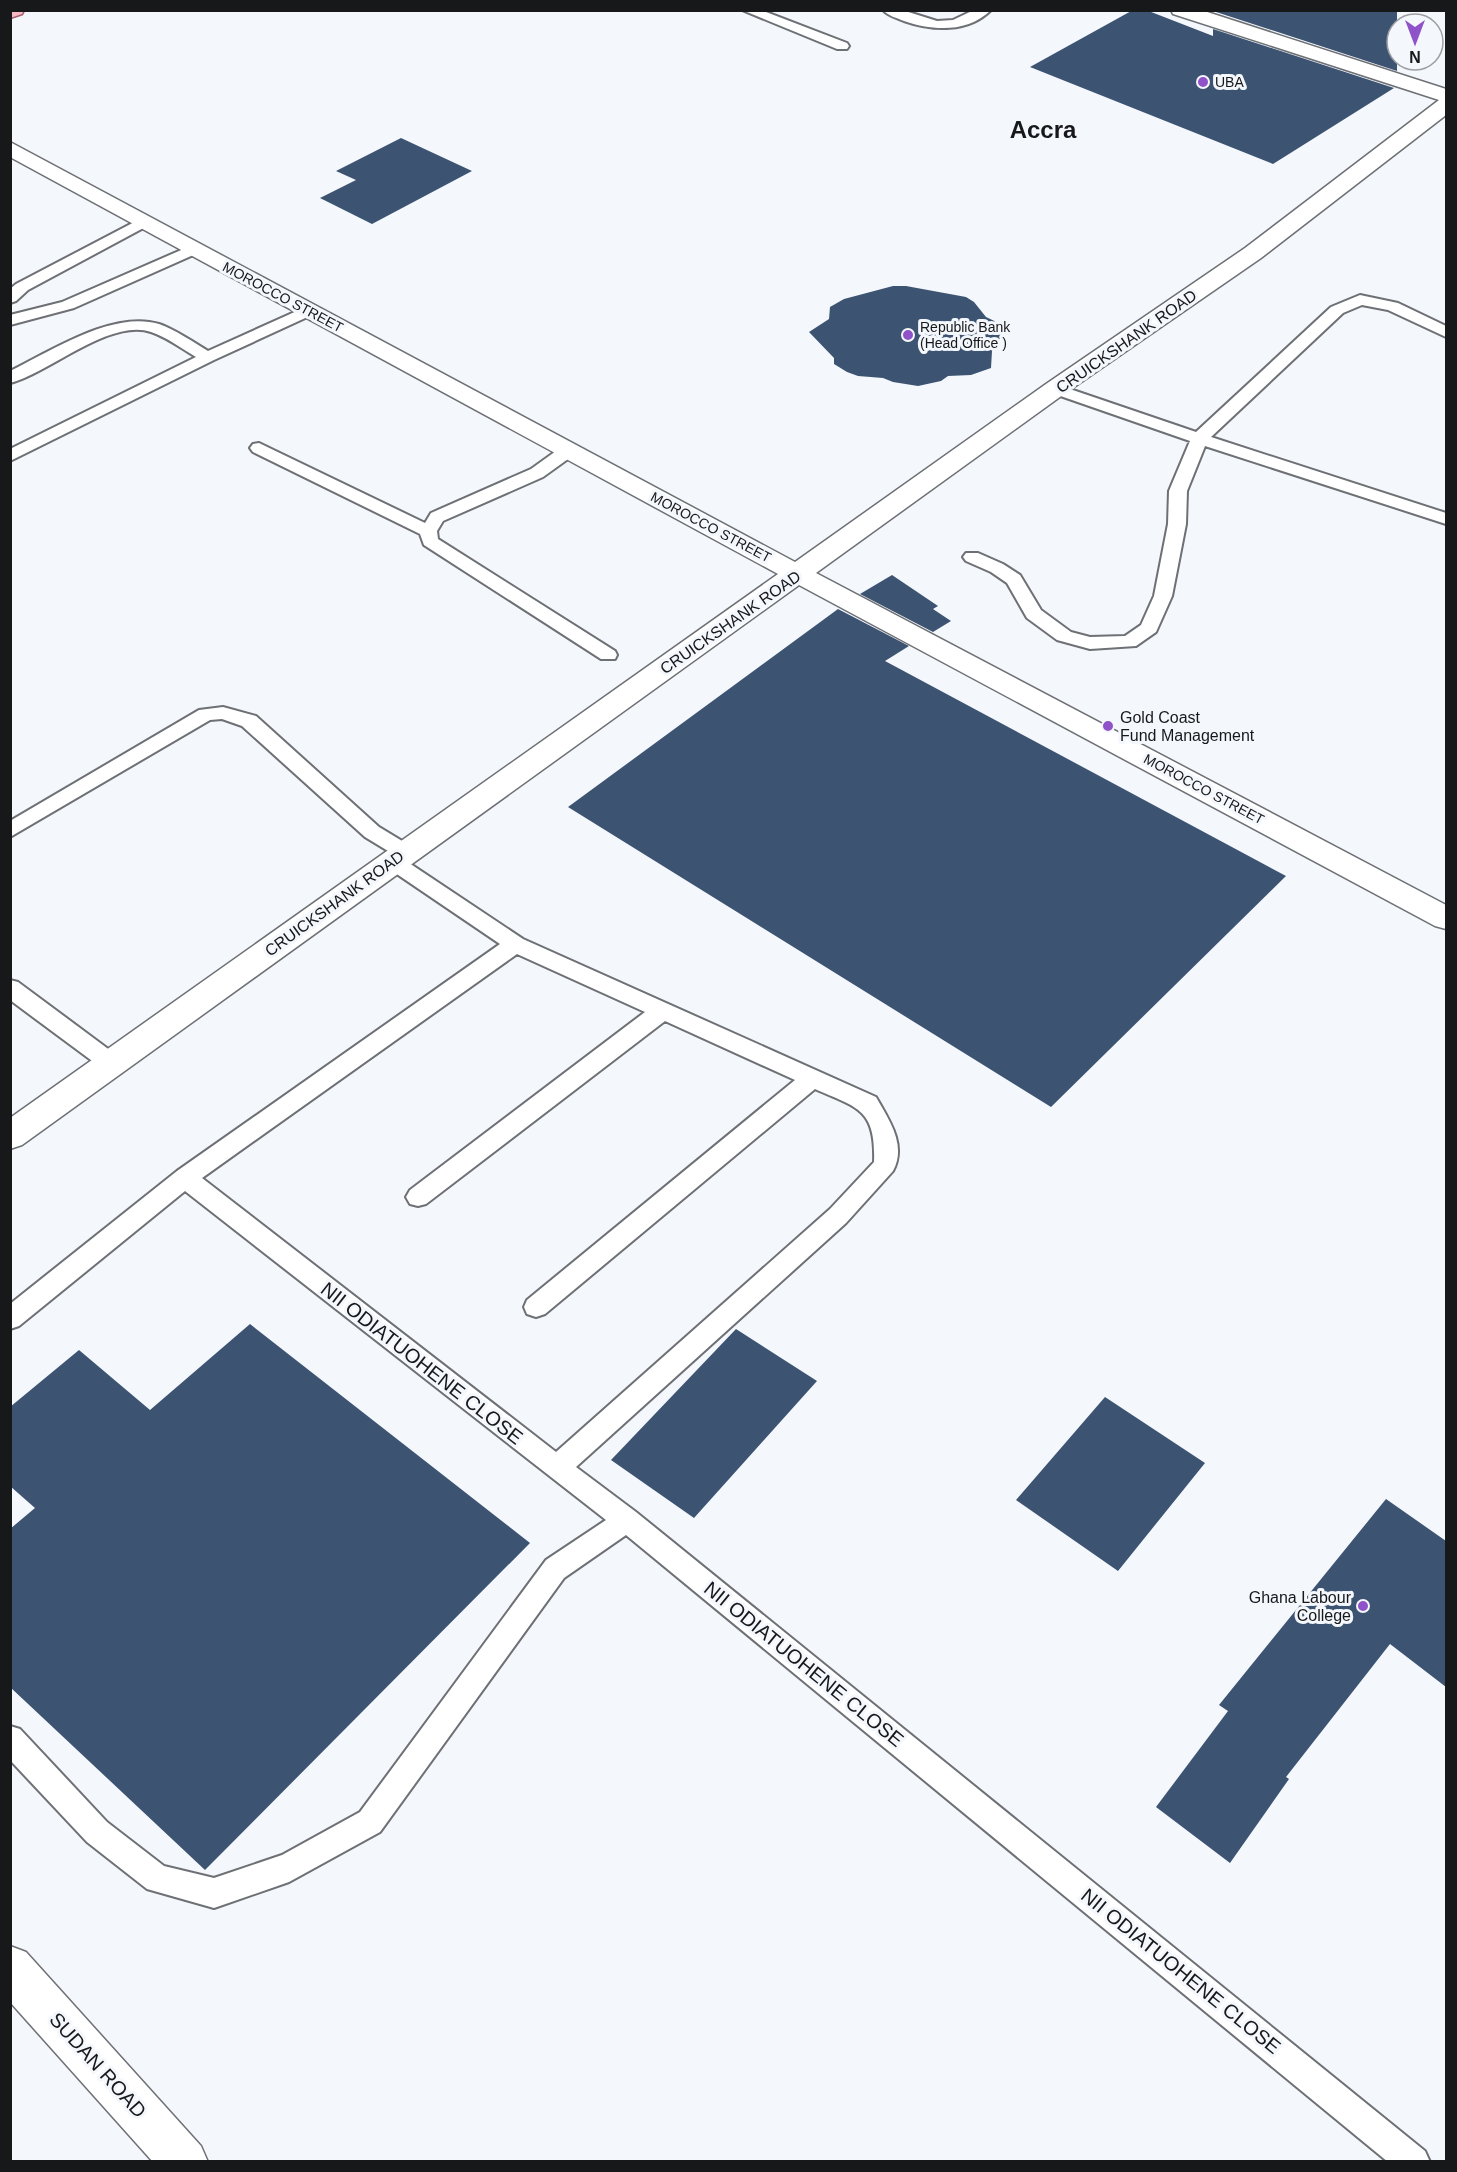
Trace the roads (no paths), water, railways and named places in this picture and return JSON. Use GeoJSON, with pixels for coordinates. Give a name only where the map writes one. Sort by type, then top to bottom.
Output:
{"type":"FeatureCollection","features":[{"type":"Feature","properties":{"kind":"street"},"geometry":{"type":"LineString","coordinates":[[1179,10],[1446,96]]}},
{"type":"Feature","properties":{"kind":"street","name":"CRUICKSHANK ROAD"},"geometry":{"type":"LineString","coordinates":[[10,1136],[1055,389],[1253,253],[1446,105]]}},
{"type":"Feature","properties":{"kind":"street","name":"MOROCCO STREET"},"geometry":{"type":"LineString","coordinates":[[10,148],[798,574],[1446,918]]}},
{"type":"Feature","properties":{"kind":"street","name":"SUDAN ROAD"},"geometry":{"type":"LineString","coordinates":[[10,1968],[184,2162]]}},
{"type":"Feature","properties":{"kind":"lane"},"geometry":{"type":"LineString","coordinates":[[748,10],[842,46]]}},
{"type":"Feature","properties":{"kind":"lane"},"geometry":{"type":"LineString","coordinates":[[889,10],[933,27],[961,22],[985,10]]}},
{"type":"Feature","properties":{"kind":"lane"},"geometry":{"type":"LineString","coordinates":[[16,288],[144,222]]}},
{"type":"Feature","properties":{"kind":"lane"},"geometry":{"type":"LineString","coordinates":[[10,320],[68,305],[195,249]]}},
{"type":"Feature","properties":{"kind":"lane"},"geometry":{"type":"LineString","coordinates":[[972,557],[997,568],[1014,579],[1034,614],[1064,636],[1090,644],[1129,642],[1149,628],[1162,596],[1177,524],[1178,491],[1199,439],[1337,310],[1360,300],[1392,306],[1446,332]]}},
{"type":"Feature","properties":{"kind":"lane"},"geometry":{"type":"LineString","coordinates":[[10,456],[208,357],[308,311]]}},
{"type":"Feature","properties":{"kind":"lane"},"geometry":{"type":"LineString","coordinates":[[10,378],[104,332],[127,326],[153,327],[208,357]]}},
{"type":"Feature","properties":{"kind":"lane"},"geometry":{"type":"LineString","coordinates":[[1055,389],[1199,439],[1446,519]]}},
{"type":"Feature","properties":{"kind":"lane"},"geometry":{"type":"LineString","coordinates":[[258,448],[428,531]]}},
{"type":"Feature","properties":{"kind":"lane"},"geometry":{"type":"LineString","coordinates":[[569,450],[537,473],[437,517],[428,531],[430,541],[608,656]]}},
{"type":"Feature","properties":{"kind":"lane"},"geometry":{"type":"LineString","coordinates":[[10,830],[206,714],[223,712],[249,721],[399,857],[515,944],[868,1103],[886,1135],[885,1166],[838,1216],[557,1468]]}},
{"type":"Feature","properties":{"kind":"lane"},"geometry":{"type":"LineString","coordinates":[[10,1319],[185,1178],[515,944]]}},
{"type":"Feature","properties":{"kind":"lane"},"geometry":{"type":"LineString","coordinates":[[10,988],[111,1063]]}},
{"type":"Feature","properties":{"kind":"lane"},"geometry":{"type":"LineString","coordinates":[[418,1197],[662,1011]]}},
{"type":"Feature","properties":{"kind":"lane"},"geometry":{"type":"LineString","coordinates":[[536,1307],[812,1079]]}},
{"type":"Feature","properties":{"kind":"lane","name":"NII ODIATUOHENE CLOSE"},"geometry":{"type":"LineString","coordinates":[[185,1178],[627,1520],[1414,2162]]}},
{"type":"Feature","properties":{"kind":"lane"},"geometry":{"type":"LineString","coordinates":[[10,1739],[97,1832],[157,1878],[214,1893],[289,1868],[370,1822],[555,1569],[627,1520]]}},
{"type":"Feature","properties":{"kind":"place","name":"UBA"},"geometry":{"type":"Point","coordinates":[1203,82]}},
{"type":"Feature","properties":{"kind":"place","name":"Republic Bank (Head Office )"},"geometry":{"type":"Point","coordinates":[908,335]}},
{"type":"Feature","properties":{"kind":"place","name":"Gold Coast Fund Management"},"geometry":{"type":"Point","coordinates":[1108,726]}},
{"type":"Feature","properties":{"kind":"place","name":"Ghana Labour College"},"geometry":{"type":"Point","coordinates":[1363,1606]}},
{"type":"Feature","properties":{"kind":"district","name":"Accra"},"geometry":{"type":"Point","coordinates":[1043,130]}}]}
